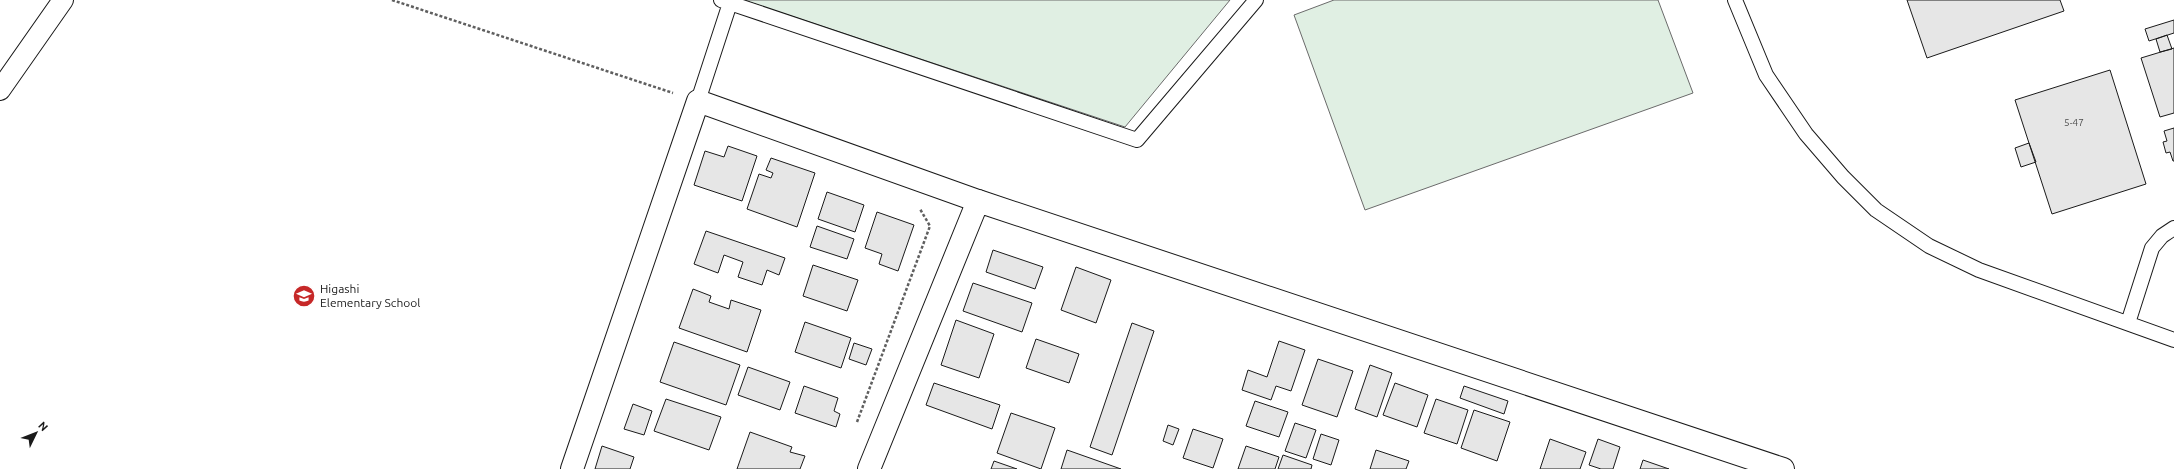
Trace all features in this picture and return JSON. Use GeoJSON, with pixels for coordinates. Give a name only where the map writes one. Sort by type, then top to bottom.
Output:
{"type":"FeatureCollection","features":[{"type":"Feature","properties":{"kind":"street"},"geometry":{"type":"LineString","coordinates":[[0,90],[64,0]]}},
{"type":"Feature","properties":{"kind":"street"},"geometry":{"type":"LineString","coordinates":[[572,469],[698,101],[978,201],[1783,469]]}},
{"type":"Feature","properties":{"kind":"street"},"geometry":{"type":"LineString","coordinates":[[869,469],[978,201]]}},
{"type":"Feature","properties":{"kind":"lane"},"geometry":{"type":"LineString","coordinates":[[698,101],[726,2],[1137,140],[1256,0]]}},
{"type":"Feature","properties":{"kind":"lane"},"geometry":{"type":"LineString","coordinates":[[1735,0],[1740,16],[1766,74],[1806,134],[1838,172],[1876,210],[1929,246],[1979,270],[2174,340]]}},
{"type":"Feature","properties":{"kind":"lane"},"geometry":{"type":"LineString","coordinates":[[2128,323],[2152,248],[2162,236],[2174,228]]}},
{"type":"Feature","properties":{"kind":"path"},"geometry":{"type":"LineString","coordinates":[[392,0],[698,101]]}},
{"type":"Feature","properties":{"kind":"path"},"geometry":{"type":"LineString","coordinates":[[856,425],[930,226],[916,204]]}},
{"type":"Feature","properties":{"kind":"green space"},"geometry":{"type":"Polygon","coordinates":[[[743,0],[1230,0],[1125,127],[743,0]]]}},
{"type":"Feature","properties":{"kind":"green space"},"geometry":{"type":"Polygon","coordinates":[[[1334,0],[1658,0],[1693,93],[1365,210],[1294,15],[1334,0]]]}},
{"type":"Feature","properties":{"kind":"building"},"geometry":{"type":"Polygon","coordinates":[[[1907,0],[2060,0],[2064,11],[1927,58],[1907,0]]]}},
{"type":"Feature","properties":{"kind":"building"},"geometry":{"type":"Polygon","coordinates":[[[2174,20],[2174,33],[2149,41],[2145,29],[2174,20]]]}},
{"type":"Feature","properties":{"kind":"building"},"geometry":{"type":"Polygon","coordinates":[[[2167,35],[2172,49],[2160,52],[2156,39],[2167,35]]]}},
{"type":"Feature","properties":{"kind":"building"},"geometry":{"type":"Polygon","coordinates":[[[2174,48],[2174,113],[2160,117],[2141,58],[2174,48]]]}},
{"type":"Feature","properties":{"kind":"building"},"geometry":{"type":"Polygon","coordinates":[[[2110,70],[2146,184],[2052,214],[2015,100],[2110,70]]]}},
{"type":"Feature","properties":{"kind":"building"},"geometry":{"type":"Polygon","coordinates":[[[2174,128],[2173,161],[2170,152],[2166,153],[2163,142],[2167,141],[2164,131],[2174,128]]]}},
{"type":"Feature","properties":{"kind":"building"},"geometry":{"type":"Polygon","coordinates":[[[2029,143],[2036,162],[2021,167],[2015,148],[2029,143]]]}},
{"type":"Feature","properties":{"kind":"building"},"geometry":{"type":"Polygon","coordinates":[[[728,146],[757,156],[742,201],[694,185],[705,151],[724,157],[728,146]]]}},
{"type":"Feature","properties":{"kind":"building"},"geometry":{"type":"Polygon","coordinates":[[[771,158],[815,173],[797,227],[747,209],[759,174],[771,178],[773,173],[766,170],[771,158]]]}},
{"type":"Feature","properties":{"kind":"building"},"geometry":{"type":"Polygon","coordinates":[[[827,192],[864,205],[855,232],[818,219],[827,192]]]}},
{"type":"Feature","properties":{"kind":"building"},"geometry":{"type":"Polygon","coordinates":[[[877,212],[914,225],[898,271],[879,264],[882,254],[865,248],[877,212]]]}},
{"type":"Feature","properties":{"kind":"building"},"geometry":{"type":"Polygon","coordinates":[[[817,226],[854,239],[847,259],[810,247],[817,226]]]}},
{"type":"Feature","properties":{"kind":"building"},"geometry":{"type":"Polygon","coordinates":[[[706,231],[785,258],[779,275],[767,270],[762,285],[738,277],[743,262],[724,255],[718,273],[694,264],[706,231]]]}},
{"type":"Feature","properties":{"kind":"building"},"geometry":{"type":"Polygon","coordinates":[[[993,250],[1043,267],[1035,289],[986,272],[993,250]]]}},
{"type":"Feature","properties":{"kind":"building"},"geometry":{"type":"Polygon","coordinates":[[[813,265],[858,280],[847,311],[803,296],[813,265]]]}},
{"type":"Feature","properties":{"kind":"building"},"geometry":{"type":"Polygon","coordinates":[[[1076,267],[1111,280],[1096,323],[1061,310],[1076,267]]]}},
{"type":"Feature","properties":{"kind":"building"},"geometry":{"type":"Polygon","coordinates":[[[973,283],[1032,303],[1022,332],[963,311],[973,283]]]}},
{"type":"Feature","properties":{"kind":"building"},"geometry":{"type":"Polygon","coordinates":[[[693,289],[711,296],[709,302],[729,309],[731,300],[761,310],[747,352],[679,328],[693,289]]]}},
{"type":"Feature","properties":{"kind":"building"},"geometry":{"type":"Polygon","coordinates":[[[956,320],[994,334],[979,378],[941,365],[956,320]]]}},
{"type":"Feature","properties":{"kind":"building"},"geometry":{"type":"Polygon","coordinates":[[[805,322],[851,338],[841,368],[795,352],[805,322]]]}},
{"type":"Feature","properties":{"kind":"building"},"geometry":{"type":"Polygon","coordinates":[[[1132,323],[1154,331],[1112,455],[1090,447],[1132,323]]]}},
{"type":"Feature","properties":{"kind":"building"},"geometry":{"type":"Polygon","coordinates":[[[1036,339],[1079,354],[1069,383],[1026,368],[1036,339]]]}},
{"type":"Feature","properties":{"kind":"building"},"geometry":{"type":"Polygon","coordinates":[[[1279,341],[1305,350],[1291,391],[1276,386],[1271,400],[1242,390],[1248,370],[1267,377],[1279,341]]]}},
{"type":"Feature","properties":{"kind":"building"},"geometry":{"type":"Polygon","coordinates":[[[674,342],[740,365],[726,405],[660,382],[674,342]]]}},
{"type":"Feature","properties":{"kind":"building"},"geometry":{"type":"Polygon","coordinates":[[[854,343],[872,349],[866,365],[849,359],[854,343]]]}},
{"type":"Feature","properties":{"kind":"building"},"geometry":{"type":"Polygon","coordinates":[[[1318,359],[1353,371],[1337,417],[1302,405],[1318,359]]]}},
{"type":"Feature","properties":{"kind":"building"},"geometry":{"type":"Polygon","coordinates":[[[1370,365],[1392,373],[1377,417],[1355,409],[1370,365]]]}},
{"type":"Feature","properties":{"kind":"building"},"geometry":{"type":"Polygon","coordinates":[[[748,367],[790,382],[780,410],[738,395],[748,367]]]}},
{"type":"Feature","properties":{"kind":"building"},"geometry":{"type":"Polygon","coordinates":[[[934,383],[1000,405],[992,429],[926,405],[934,383]]]}},
{"type":"Feature","properties":{"kind":"building"},"geometry":{"type":"Polygon","coordinates":[[[1395,383],[1428,395],[1417,427],[1383,415],[1395,383]]]}},
{"type":"Feature","properties":{"kind":"building"},"geometry":{"type":"Polygon","coordinates":[[[804,386],[838,398],[834,411],[840,414],[836,427],[795,413],[804,386]]]}},
{"type":"Feature","properties":{"kind":"building"},"geometry":{"type":"Polygon","coordinates":[[[1464,386],[1508,401],[1504,414],[1460,398],[1464,386]]]}},
{"type":"Feature","properties":{"kind":"building"},"geometry":{"type":"Polygon","coordinates":[[[666,399],[721,417],[709,450],[654,431],[666,399]]]}},
{"type":"Feature","properties":{"kind":"building"},"geometry":{"type":"Polygon","coordinates":[[[1436,399],[1468,410],[1457,444],[1424,433],[1436,399]]]}},
{"type":"Feature","properties":{"kind":"building"},"geometry":{"type":"Polygon","coordinates":[[[1255,401],[1288,412],[1279,437],[1246,426],[1255,401]]]}},
{"type":"Feature","properties":{"kind":"building"},"geometry":{"type":"Polygon","coordinates":[[[633,404],[652,411],[644,435],[624,429],[633,404]]]}},
{"type":"Feature","properties":{"kind":"building"},"geometry":{"type":"Polygon","coordinates":[[[1474,410],[1510,422],[1497,461],[1461,448],[1474,410]]]}},
{"type":"Feature","properties":{"kind":"building"},"geometry":{"type":"Polygon","coordinates":[[[1011,413],[1055,428],[1041,469],[997,453],[1011,413]]]}},
{"type":"Feature","properties":{"kind":"building"},"geometry":{"type":"Polygon","coordinates":[[[1295,423],[1316,430],[1306,458],[1285,451],[1295,423]]]}},
{"type":"Feature","properties":{"kind":"building"},"geometry":{"type":"Polygon","coordinates":[[[1168,425],[1179,429],[1173,445],[1163,441],[1168,425]]]}},
{"type":"Feature","properties":{"kind":"building"},"geometry":{"type":"Polygon","coordinates":[[[1193,429],[1223,439],[1213,468],[1183,458],[1193,429]]]}},
{"type":"Feature","properties":{"kind":"building"},"geometry":{"type":"Polygon","coordinates":[[[750,432],[792,447],[790,452],[805,456],[800,469],[737,469],[750,432]]]}},
{"type":"Feature","properties":{"kind":"building"},"geometry":{"type":"Polygon","coordinates":[[[1321,434],[1339,440],[1331,465],[1313,459],[1321,434]]]}},
{"type":"Feature","properties":{"kind":"building"},"geometry":{"type":"Polygon","coordinates":[[[1550,439],[1586,452],[1580,469],[1540,469],[1550,439]]]}},
{"type":"Feature","properties":{"kind":"building"},"geometry":{"type":"Polygon","coordinates":[[[1598,439],[1620,447],[1613,469],[1601,469],[1589,465],[1598,439]]]}},
{"type":"Feature","properties":{"kind":"building"},"geometry":{"type":"Polygon","coordinates":[[[602,446],[634,457],[630,469],[595,469],[602,446]]]}},
{"type":"Feature","properties":{"kind":"building"},"geometry":{"type":"Polygon","coordinates":[[[1246,446],[1279,457],[1275,469],[1238,469],[1246,446]]]}},
{"type":"Feature","properties":{"kind":"building"},"geometry":{"type":"Polygon","coordinates":[[[1067,450],[1070,451],[1121,469],[1061,469],[1067,450]]]}},
{"type":"Feature","properties":{"kind":"building"},"geometry":{"type":"Polygon","coordinates":[[[1376,450],[1409,461],[1406,469],[1370,469],[1376,450]]]}},
{"type":"Feature","properties":{"kind":"building"},"geometry":{"type":"Polygon","coordinates":[[[1283,455],[1312,465],[1311,469],[1278,469],[1283,455]]]}},
{"type":"Feature","properties":{"kind":"building"},"geometry":{"type":"Polygon","coordinates":[[[1643,460],[1669,469],[1640,469],[1643,460]]]}},
{"type":"Feature","properties":{"kind":"building"},"geometry":{"type":"Polygon","coordinates":[[[994,461],[1017,469],[991,469],[994,461]]]}},
{"type":"Feature","properties":{"kind":"place","name":"Higashi Elementary School"},"geometry":{"type":"Point","coordinates":[304,296]}}]}
